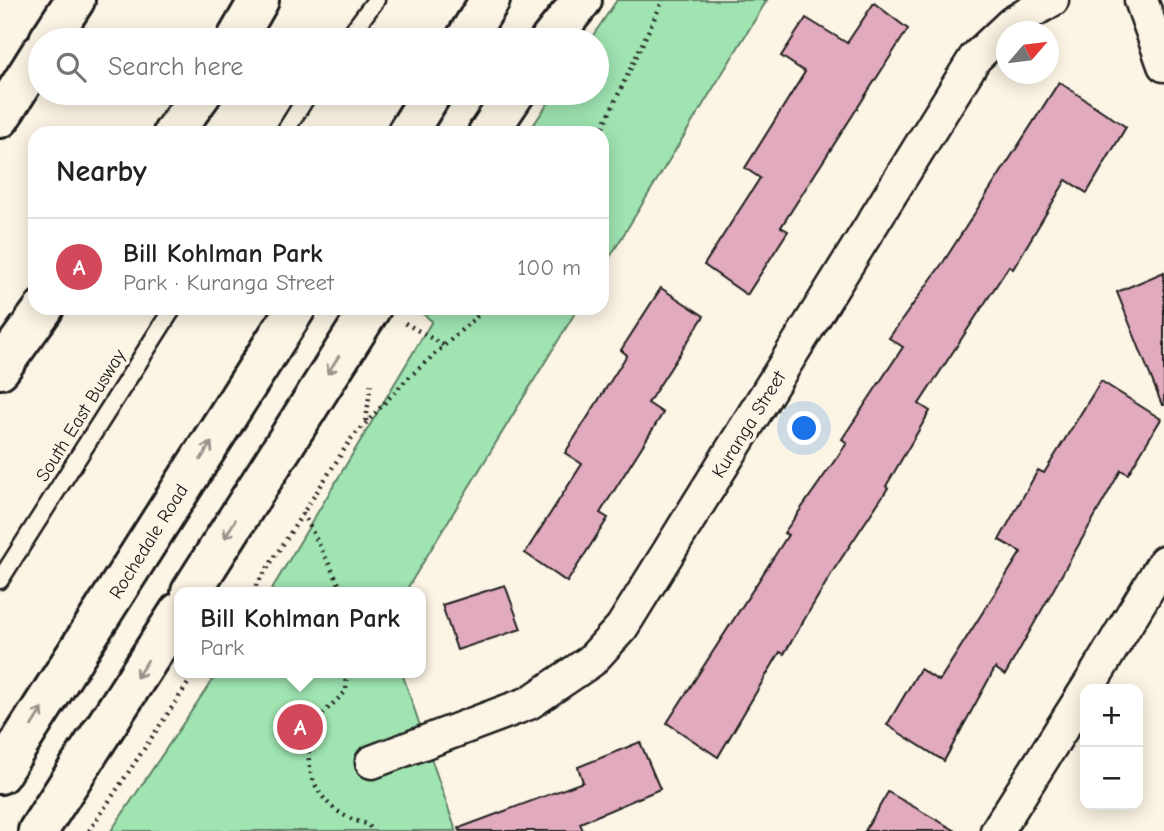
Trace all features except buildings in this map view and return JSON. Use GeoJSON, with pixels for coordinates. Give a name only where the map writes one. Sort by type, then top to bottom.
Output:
{"type":"FeatureCollection","features":[{"type":"Feature","properties":{"kind":"main road"},"geometry":{"type":"LineString","coordinates":[[57,28],[75,0]]}},
{"type":"Feature","properties":{"kind":"main road"},"geometry":{"type":"LineString","coordinates":[[243,28],[259,0]]}},
{"type":"Feature","properties":{"kind":"main road"},"geometry":{"type":"LineString","coordinates":[[473,28],[491,0]]}},
{"type":"Feature","properties":{"kind":"main road"},"geometry":{"type":"LineString","coordinates":[[560,28],[582,0]]}},
{"type":"Feature","properties":{"kind":"main road"},"geometry":{"type":"LineString","coordinates":[[0,118],[28,73]]}},
{"type":"Feature","properties":{"kind":"main road"},"geometry":{"type":"LineString","coordinates":[[178,126],[193,105]]}},
{"type":"Feature","properties":{"kind":"main road"},"geometry":{"type":"LineString","coordinates":[[411,126],[424,105]]}},
{"type":"Feature","properties":{"kind":"main road"},"geometry":{"type":"LineString","coordinates":[[493,126],[507,105]]}},
{"type":"Feature","properties":{"kind":"main road"},"geometry":{"type":"LineString","coordinates":[[0,369],[39,315]]}},
{"type":"Feature","properties":{"kind":"main road","name":"Rochedale Road"},"geometry":{"type":"LineString","coordinates":[[0,774],[292,315]]}},
{"type":"Feature","properties":{"kind":"main road"},"geometry":{"type":"LineString","coordinates":[[195,587],[385,320]]}},
{"type":"Feature","properties":{"kind":"main road"},"geometry":{"type":"LineString","coordinates":[[38,831],[174,620]]}},
{"type":"Feature","properties":{"kind":"street","name":"Kuranga Street"},"geometry":{"type":"LineString","coordinates":[[372,762],[529,703],[591,661],[622,627],[975,58],[1012,23],[1052,0]]}},
{"type":"Feature","properties":{"kind":"street"},"geometry":{"type":"LineString","coordinates":[[1141,0],[1164,65]]}},
{"type":"Feature","properties":{"kind":"street"},"geometry":{"type":"LineString","coordinates":[[1090,684],[1164,562]]}},
{"type":"Feature","properties":{"kind":"street"},"geometry":{"type":"LineString","coordinates":[[997,831],[1080,700]]}},
{"type":"Feature","properties":{"kind":"lane"},"geometry":{"type":"LineString","coordinates":[[355,28],[376,0]]}},
{"type":"Feature","properties":{"kind":"lane"},"geometry":{"type":"LineString","coordinates":[[288,126],[302,105]]}},
{"type":"Feature","properties":{"kind":"lane","name":"South East Busway"},"geometry":{"type":"LineString","coordinates":[[0,580],[169,315]]}},
{"type":"Feature","properties":{"kind":"path"},"geometry":{"type":"LineString","coordinates":[[603,126],[663,0]]}},
{"type":"Feature","properties":{"kind":"path"},"geometry":{"type":"LineString","coordinates":[[255,587],[351,439],[406,380],[478,315]]}},
{"type":"Feature","properties":{"kind":"path"},"geometry":{"type":"LineString","coordinates":[[385,320],[406,321],[445,345]]}},
{"type":"Feature","properties":{"kind":"path"},"geometry":{"type":"LineString","coordinates":[[365,424],[372,373]]}},
{"type":"Feature","properties":{"kind":"path"},"geometry":{"type":"LineString","coordinates":[[303,513],[340,587]]}},
{"type":"Feature","properties":{"kind":"path"},"geometry":{"type":"LineString","coordinates":[[89,831],[192,678]]}},
{"type":"Feature","properties":{"kind":"path"},"geometry":{"type":"LineString","coordinates":[[347,678],[346,691],[318,721],[310,742],[309,763],[315,786],[325,802],[354,821],[368,824],[372,831]]}},
{"type":"Feature","properties":{"kind":"green space"},"geometry":{"type":"Polygon","coordinates":[[[617,0],[767,0],[609,259],[609,126],[533,126],[547,105],[609,105],[609,28],[598,28],[617,0]]]}},
{"type":"Feature","properties":{"kind":"green space"},"geometry":{"type":"Polygon","coordinates":[[[424,315],[574,315],[408,587],[273,587],[432,321],[424,315]]]}},
{"type":"Feature","properties":{"kind":"green space"},"geometry":{"type":"Polygon","coordinates":[[[214,678],[404,678],[456,831],[111,831],[214,678]]]}},
{"type":"Feature","properties":{"kind":"place","name":"Bill Kohlman Park"},"geometry":{"type":"Point","coordinates":[300,727]}}]}
